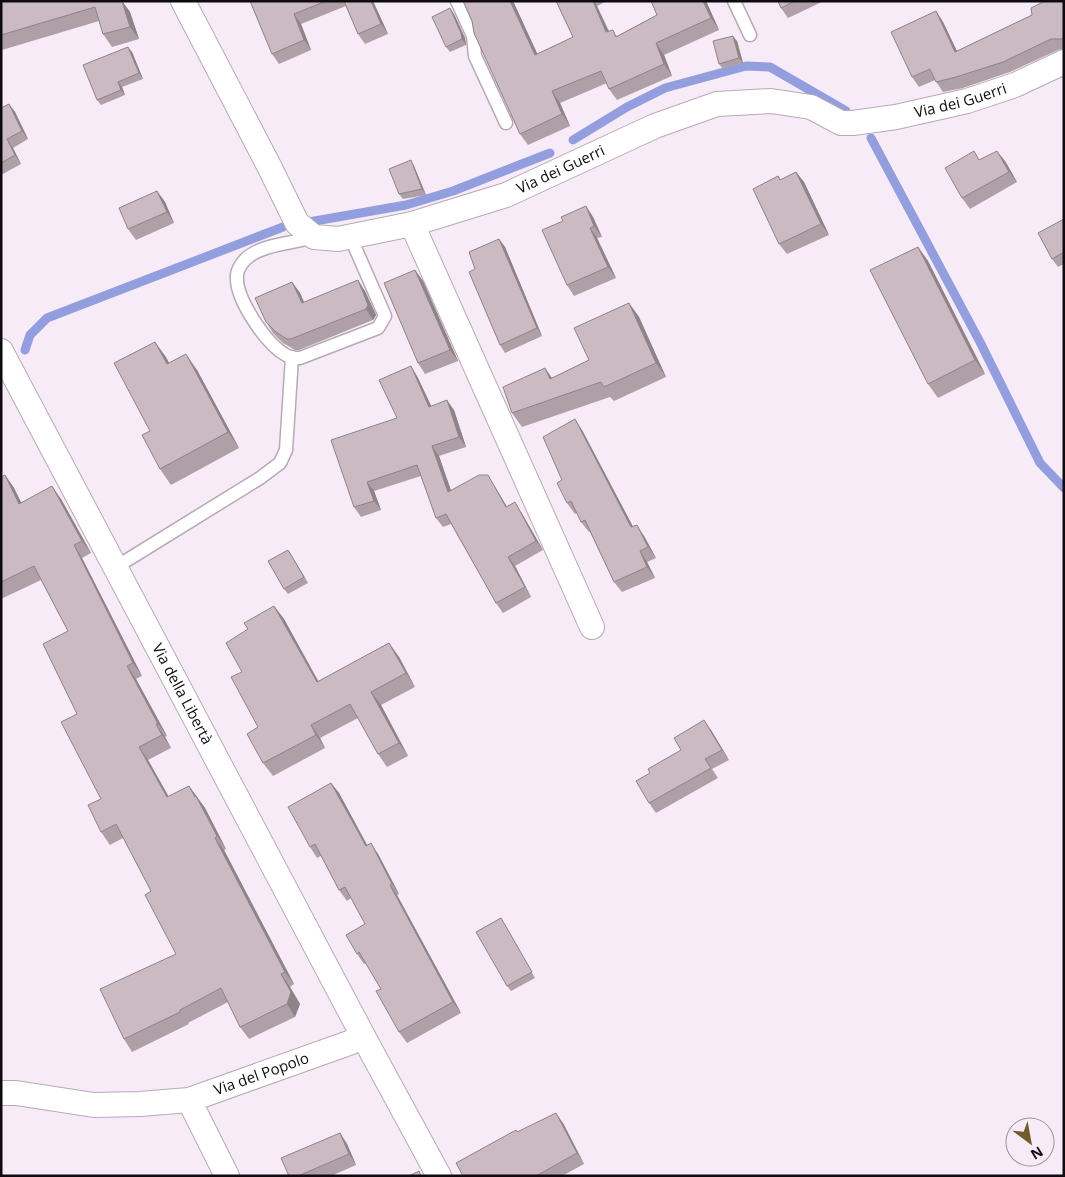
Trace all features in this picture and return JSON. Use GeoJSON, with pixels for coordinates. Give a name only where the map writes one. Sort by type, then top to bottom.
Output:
{"type":"FeatureCollection","features":[{"type":"Feature","properties":{"kind":"street"},"geometry":{"type":"LineString","coordinates":[[183,1],[297,223],[314,237]]}},
{"type":"Feature","properties":{"kind":"street","name":"Via dei Guerri"},"geometry":{"type":"LineString","coordinates":[[314,237],[338,238],[412,224],[506,195],[655,126],[718,104],[771,101],[811,107],[841,123],[853,123],[896,117],[967,101],[1016,85],[1064,62]]}},
{"type":"Feature","properties":{"kind":"street"},"geometry":{"type":"LineString","coordinates":[[412,224],[592,627]]}},
{"type":"Feature","properties":{"kind":"street","name":"Via della Libertà"},"geometry":{"type":"LineString","coordinates":[[1,351],[363,1036]]}},
{"type":"Feature","properties":{"kind":"street"},"geometry":{"type":"LineString","coordinates":[[363,1036],[439,1176]]}},
{"type":"Feature","properties":{"kind":"street","name":"Via del Popolo"},"geometry":{"type":"LineString","coordinates":[[1,1093],[16,1093],[94,1105],[189,1100],[349,1043],[363,1036]]}},
{"type":"Feature","properties":{"kind":"street"},"geometry":{"type":"LineString","coordinates":[[189,1100],[227,1176]]}},
{"type":"Feature","properties":{"kind":"lane"},"geometry":{"type":"LineString","coordinates":[[457,1],[473,36],[475,56],[506,123]]}},
{"type":"Feature","properties":{"kind":"lane"},"geometry":{"type":"LineString","coordinates":[[734,1],[750,35]]}},
{"type":"Feature","properties":{"kind":"lane"},"geometry":{"type":"LineString","coordinates":[[314,237],[266,248],[248,256],[240,265],[236,276],[239,290],[255,325],[273,346],[287,357],[300,358],[378,328],[385,316],[350,236]]}},
{"type":"Feature","properties":{"kind":"lane"},"geometry":{"type":"LineString","coordinates":[[116,567],[260,478],[280,463],[286,450],[292,357]]}},
{"type":"Feature","properties":{"kind":"building"},"geometry":{"type":"Polygon","coordinates":[[[1,1],[122,1],[130,27],[103,34],[95,7],[1,35],[1,1]]]}},
{"type":"Feature","properties":{"kind":"building"},"geometry":{"type":"Polygon","coordinates":[[[250,1],[326,1],[294,14],[304,40],[272,54],[250,1]]]}},
{"type":"Feature","properties":{"kind":"building"},"geometry":{"type":"Polygon","coordinates":[[[344,1],[371,1],[381,24],[358,34],[344,1]]]}},
{"type":"Feature","properties":{"kind":"building"},"geometry":{"type":"Polygon","coordinates":[[[463,1],[510,1],[535,55],[573,37],[556,1],[593,1],[606,32],[613,30],[616,37],[657,15],[651,1],[703,1],[711,18],[656,43],[664,64],[609,89],[601,71],[552,91],[562,114],[520,134],[474,33],[472,21],[463,1]]]}},
{"type":"Feature","properties":{"kind":"building"},"geometry":{"type":"Polygon","coordinates":[[[778,1],[795,1],[781,8],[778,1]]]}},
{"type":"Feature","properties":{"kind":"building"},"geometry":{"type":"Polygon","coordinates":[[[1045,1],[1064,1],[1064,38],[1051,39],[1003,62],[936,82],[930,69],[912,77],[891,32],[936,11],[955,52],[1032,15],[1031,8],[1045,1]]]}},
{"type":"Feature","properties":{"kind":"building"},"geometry":{"type":"Polygon","coordinates":[[[450,8],[462,39],[446,47],[432,17],[450,8]]]}},
{"type":"Feature","properties":{"kind":"building"},"geometry":{"type":"Polygon","coordinates":[[[733,36],[739,58],[719,64],[713,41],[733,36]]]}},
{"type":"Feature","properties":{"kind":"building"},"geometry":{"type":"Polygon","coordinates":[[[128,47],[139,73],[118,82],[121,90],[97,100],[83,65],[128,47]]]}},
{"type":"Feature","properties":{"kind":"building"},"geometry":{"type":"Polygon","coordinates":[[[9,104],[22,131],[7,139],[15,155],[1,163],[1,108],[9,104]]]}},
{"type":"Feature","properties":{"kind":"building"},"geometry":{"type":"Polygon","coordinates":[[[974,151],[979,160],[997,151],[1009,172],[962,198],[945,168],[974,151]]]}},
{"type":"Feature","properties":{"kind":"building"},"geometry":{"type":"Polygon","coordinates":[[[411,160],[422,189],[399,194],[389,169],[411,160]]]}},
{"type":"Feature","properties":{"kind":"building"},"geometry":{"type":"Polygon","coordinates":[[[796,172],[821,224],[779,244],[753,189],[778,176],[780,180],[796,172]]]}},
{"type":"Feature","properties":{"kind":"building"},"geometry":{"type":"Polygon","coordinates":[[[157,191],[167,212],[128,229],[119,208],[157,191]]]}},
{"type":"Feature","properties":{"kind":"building"},"geometry":{"type":"Polygon","coordinates":[[[586,206],[594,226],[590,228],[608,267],[567,285],[542,230],[563,221],[561,217],[586,206]]]}},
{"type":"Feature","properties":{"kind":"building"},"geometry":{"type":"Polygon","coordinates":[[[1064,219],[1064,252],[1052,259],[1038,233],[1064,219]]]}},
{"type":"Feature","properties":{"kind":"building"},"geometry":{"type":"Polygon","coordinates":[[[499,239],[537,328],[500,345],[469,272],[475,269],[469,252],[499,239]]]}},
{"type":"Feature","properties":{"kind":"building"},"geometry":{"type":"Polygon","coordinates":[[[918,247],[975,360],[928,384],[870,270],[918,247]]]}},
{"type":"Feature","properties":{"kind":"building"},"geometry":{"type":"Polygon","coordinates":[[[415,270],[450,350],[418,363],[384,283],[415,270]]]}},
{"type":"Feature","properties":{"kind":"building"},"geometry":{"type":"Polygon","coordinates":[[[358,280],[368,305],[366,309],[291,339],[287,339],[276,332],[266,322],[255,298],[292,282],[302,303],[358,280]]]}},
{"type":"Feature","properties":{"kind":"building"},"geometry":{"type":"Polygon","coordinates":[[[629,303],[656,363],[604,387],[601,382],[512,413],[503,387],[545,368],[550,379],[589,360],[574,328],[629,303]]]}},
{"type":"Feature","properties":{"kind":"building"},"geometry":{"type":"Polygon","coordinates":[[[155,342],[167,364],[186,354],[228,432],[160,469],[142,435],[150,431],[114,363],[155,342]]]}},
{"type":"Feature","properties":{"kind":"building"},"geometry":{"type":"Polygon","coordinates":[[[411,366],[429,407],[447,400],[459,437],[432,446],[448,492],[479,475],[488,475],[506,507],[515,502],[536,541],[508,557],[525,587],[496,603],[446,514],[436,518],[417,465],[367,482],[374,501],[354,507],[331,440],[397,418],[379,380],[411,366]]]}},
{"type":"Feature","properties":{"kind":"building"},"geometry":{"type":"Polygon","coordinates":[[[575,419],[631,527],[637,525],[648,547],[640,551],[647,567],[614,582],[585,520],[581,522],[571,501],[567,503],[557,483],[562,480],[543,437],[575,419]]]}},
{"type":"Feature","properties":{"kind":"building"},"geometry":{"type":"Polygon","coordinates":[[[5,475],[19,504],[52,486],[82,541],[74,545],[133,663],[127,666],[162,735],[139,747],[167,797],[189,786],[196,796],[217,836],[215,838],[285,972],[281,974],[291,992],[287,1004],[240,1027],[221,988],[180,1010],[180,1012],[124,1039],[100,989],[176,954],[145,895],[151,891],[116,824],[101,832],[88,805],[101,799],[61,722],[77,714],[43,644],[68,631],[34,566],[1,582],[1,477],[5,475]]]}},
{"type":"Feature","properties":{"kind":"building"},"geometry":{"type":"Polygon","coordinates":[[[288,550],[304,577],[284,589],[268,561],[288,550]]]}},
{"type":"Feature","properties":{"kind":"building"},"geometry":{"type":"Polygon","coordinates":[[[274,606],[317,682],[389,643],[406,673],[371,692],[399,743],[378,754],[350,704],[311,725],[316,735],[263,763],[247,734],[258,727],[231,677],[242,672],[226,643],[248,629],[244,623],[274,606]]]}},
{"type":"Feature","properties":{"kind":"building"},"geometry":{"type":"Polygon","coordinates":[[[704,720],[722,750],[705,759],[711,768],[649,803],[636,781],[650,773],[648,769],[681,750],[674,738],[704,720]]]}},
{"type":"Feature","properties":{"kind":"building"},"geometry":{"type":"Polygon","coordinates":[[[331,783],[366,846],[371,843],[392,884],[390,885],[453,1002],[399,1032],[376,991],[381,989],[359,952],[357,954],[346,935],[365,924],[345,887],[339,890],[315,844],[310,847],[288,807],[331,783]]]}},
{"type":"Feature","properties":{"kind":"building"},"geometry":{"type":"Polygon","coordinates":[[[501,918],[532,972],[507,986],[476,932],[501,918]]]}},
{"type":"Feature","properties":{"kind":"building"},"geometry":{"type":"Polygon","coordinates":[[[556,1113],[577,1153],[536,1176],[463,1176],[456,1163],[516,1130],[517,1132],[556,1113]]]}},
{"type":"Feature","properties":{"kind":"building"},"geometry":{"type":"Polygon","coordinates":[[[340,1133],[349,1154],[298,1176],[289,1176],[281,1158],[340,1133]]]}},
{"type":"Feature","properties":{"kind":"building"},"geometry":{"type":"Polygon","coordinates":[[[419,1171],[421,1176],[409,1176],[419,1171]]]}},
{"type":"Feature","properties":{"kind":"waterway"},"geometry":{"type":"LineString","coordinates":[[573,140],[627,107],[665,88],[746,66],[770,67],[846,111]]}},
{"type":"Feature","properties":{"kind":"waterway"},"geometry":{"type":"LineString","coordinates":[[871,138],[980,342],[1040,463],[1064,488]]}},
{"type":"Feature","properties":{"kind":"waterway"},"geometry":{"type":"LineString","coordinates":[[309,222],[406,205],[453,191],[550,153]]}},
{"type":"Feature","properties":{"kind":"waterway"},"geometry":{"type":"LineString","coordinates":[[25,350],[30,335],[47,318],[283,227]]}}]}
